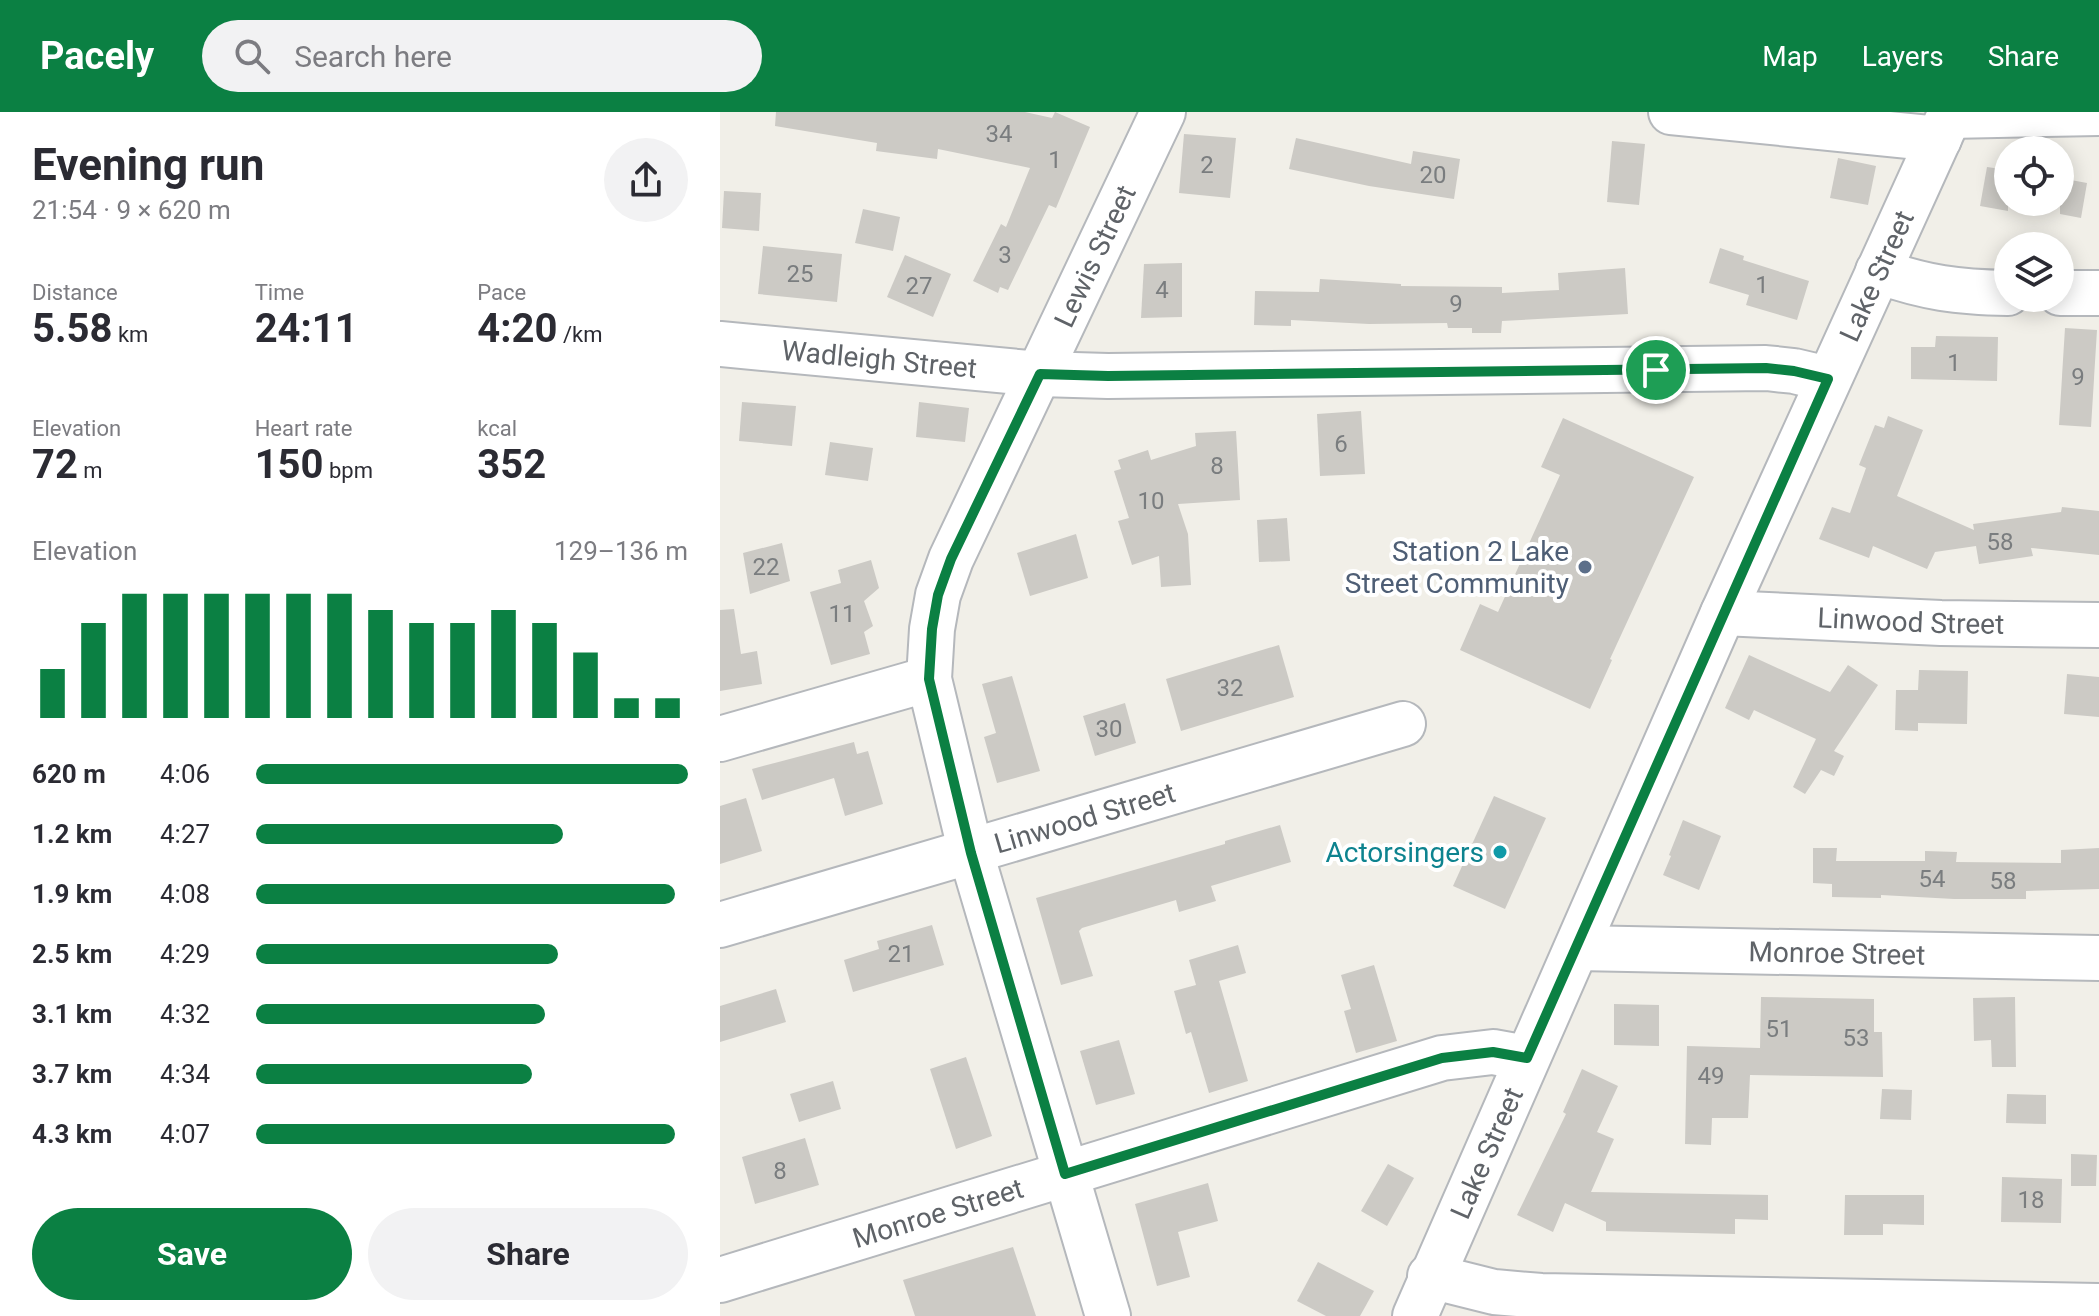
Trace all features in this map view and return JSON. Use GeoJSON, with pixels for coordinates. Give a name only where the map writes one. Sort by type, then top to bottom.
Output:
{"type":"FeatureCollection","features":[{"type":"Feature","properties":{"kind":"street","name":"Lewis Street"},"geometry":{"type":"LineString","coordinates":[[1108,1316],[971,853],[929,679],[938,595],[951,559],[1163,112]]}},
{"type":"Feature","properties":{"kind":"street"},"geometry":{"type":"LineString","coordinates":[[1671,112],[1946,122],[2099,113]]}},
{"type":"Feature","properties":{"kind":"street","name":"Lake Street"},"geometry":{"type":"LineString","coordinates":[[1422,1296],[1723,613],[1946,122]]}},
{"type":"Feature","properties":{"kind":"street"},"geometry":{"type":"LineString","coordinates":[[1878,271],[1917,285],[1959,292],[1994,293]]}},
{"type":"Feature","properties":{"kind":"street"},"geometry":{"type":"LineString","coordinates":[[2074,293],[2099,293]]}},
{"type":"Feature","properties":{"kind":"street","name":"Wadleigh Street"},"geometry":{"type":"LineString","coordinates":[[720,344],[1040,374],[1108,376],[1766,368],[1828,379]]}},
{"type":"Feature","properties":{"kind":"street","name":"Linwood Street"},"geometry":{"type":"LineString","coordinates":[[1723,613],[1941,623],[2099,625]]}},
{"type":"Feature","properties":{"kind":"street"},"geometry":{"type":"LineString","coordinates":[[720,739],[929,679]]}},
{"type":"Feature","properties":{"kind":"street","name":"Linwood Street"},"geometry":{"type":"LineString","coordinates":[[720,925],[1403,724]]}},
{"type":"Feature","properties":{"kind":"street","name":"Monroe Street"},"geometry":{"type":"LineString","coordinates":[[1577,948],[2099,958]]}},
{"type":"Feature","properties":{"kind":"street","name":"Monroe Street"},"geometry":{"type":"LineString","coordinates":[[720,1280],[1442,1058],[1493,1052],[1527,1058]]}},
{"type":"Feature","properties":{"kind":"street"},"geometry":{"type":"LineString","coordinates":[[1422,1296],[1494,1292],[1541,1296],[2099,1306]]}},
{"type":"Feature","properties":{"kind":"building"},"geometry":{"type":"Polygon","coordinates":[[[776,112],[1025,112],[1052,118],[1055,112],[1090,127],[1056,208],[1049,205],[1008,290],[1000,287],[998,293],[973,281],[1001,224],[1006,227],[1030,168],[938,149],[937,159],[876,151],[877,143],[775,126],[776,112]]]}},
{"type":"Feature","properties":{"kind":"building"},"geometry":{"type":"Polygon","coordinates":[[[1184,134],[1236,138],[1230,198],[1179,193],[1184,134]]]}},
{"type":"Feature","properties":{"kind":"building"},"geometry":{"type":"Polygon","coordinates":[[[1296,138],[1411,164],[1413,151],[1460,159],[1454,199],[1369,186],[1289,169],[1296,138]]]}},
{"type":"Feature","properties":{"kind":"building"},"geometry":{"type":"Polygon","coordinates":[[[1612,141],[1645,144],[1639,205],[1607,202],[1612,141]]]}},
{"type":"Feature","properties":{"kind":"building"},"geometry":{"type":"Polygon","coordinates":[[[1838,158],[1876,166],[1868,205],[1830,198],[1838,158]]]}},
{"type":"Feature","properties":{"kind":"building"},"geometry":{"type":"Polygon","coordinates":[[[1987,167],[1994,168],[1994,208],[1980,206],[1987,167]]]}},
{"type":"Feature","properties":{"kind":"building"},"geometry":{"type":"Polygon","coordinates":[[[2074,181],[2087,183],[2081,218],[2070,216],[2074,216],[2074,181]]]}},
{"type":"Feature","properties":{"kind":"building"},"geometry":{"type":"Polygon","coordinates":[[[724,191],[761,193],[759,231],[722,228],[724,191]]]}},
{"type":"Feature","properties":{"kind":"building"},"geometry":{"type":"Polygon","coordinates":[[[863,209],[900,217],[893,251],[855,243],[863,209]]]}},
{"type":"Feature","properties":{"kind":"building"},"geometry":{"type":"Polygon","coordinates":[[[763,246],[842,254],[837,302],[758,294],[763,246]]]}},
{"type":"Feature","properties":{"kind":"building"},"geometry":{"type":"Polygon","coordinates":[[[1720,248],[1744,256],[1743,260],[1809,281],[1797,320],[1746,305],[1749,295],[1709,283],[1720,248]]]}},
{"type":"Feature","properties":{"kind":"building"},"geometry":{"type":"Polygon","coordinates":[[[905,255],[951,274],[933,317],[887,297],[905,255]]]}},
{"type":"Feature","properties":{"kind":"building"},"geometry":{"type":"Polygon","coordinates":[[[1182,263],[1182,317],[1141,318],[1144,264],[1182,263]]]}},
{"type":"Feature","properties":{"kind":"building"},"geometry":{"type":"Polygon","coordinates":[[[1625,268],[1628,314],[1502,321],[1501,333],[1472,333],[1472,328],[1448,328],[1447,323],[1369,324],[1291,320],[1291,326],[1254,325],[1255,291],[1319,292],[1320,279],[1401,286],[1502,287],[1502,293],[1559,290],[1558,273],[1625,268]]]}},
{"type":"Feature","properties":{"kind":"building"},"geometry":{"type":"Polygon","coordinates":[[[2065,328],[2097,330],[2091,427],[2059,425],[2065,328]]]}},
{"type":"Feature","properties":{"kind":"building"},"geometry":{"type":"Polygon","coordinates":[[[1936,336],[1998,337],[1997,381],[1911,379],[1911,347],[1935,347],[1936,336]]]}},
{"type":"Feature","properties":{"kind":"building"},"geometry":{"type":"Polygon","coordinates":[[[742,402],[796,406],[792,446],[739,441],[742,402]]]}},
{"type":"Feature","properties":{"kind":"building"},"geometry":{"type":"Polygon","coordinates":[[[919,402],[969,408],[965,442],[916,437],[919,402]]]}},
{"type":"Feature","properties":{"kind":"building"},"geometry":{"type":"Polygon","coordinates":[[[1361,411],[1365,474],[1320,476],[1317,414],[1361,411]]]}},
{"type":"Feature","properties":{"kind":"building"},"geometry":{"type":"Polygon","coordinates":[[[1888,416],[1923,430],[1897,496],[1974,530],[1973,524],[2061,512],[2062,507],[2099,511],[2099,555],[2031,548],[2033,556],[1979,564],[1976,546],[1935,552],[1927,569],[1873,546],[1869,558],[1819,539],[1832,507],[1850,513],[1866,468],[1859,465],[1875,425],[1884,428],[1888,416]]]}},
{"type":"Feature","properties":{"kind":"building","name":"Station 2 Lake Street Community"},"geometry":{"type":"Polygon","coordinates":[[[1563,418],[1694,477],[1590,709],[1460,650],[1480,604],[1498,612],[1560,475],[1541,467],[1563,418]]]}},
{"type":"Feature","properties":{"kind":"building"},"geometry":{"type":"Polygon","coordinates":[[[1236,431],[1240,500],[1178,504],[1188,534],[1191,585],[1161,587],[1159,556],[1132,565],[1118,521],[1129,518],[1114,471],[1121,469],[1118,460],[1148,450],[1151,460],[1196,446],[1195,433],[1236,431]]]}},
{"type":"Feature","properties":{"kind":"building"},"geometry":{"type":"Polygon","coordinates":[[[830,442],[873,448],[868,481],[825,475],[830,442]]]}},
{"type":"Feature","properties":{"kind":"building"},"geometry":{"type":"Polygon","coordinates":[[[1287,518],[1290,561],[1259,562],[1257,520],[1287,518]]]}},
{"type":"Feature","properties":{"kind":"building"},"geometry":{"type":"Polygon","coordinates":[[[1076,534],[1088,578],[1030,596],[1017,553],[1076,534]]]}},
{"type":"Feature","properties":{"kind":"building"},"geometry":{"type":"Polygon","coordinates":[[[782,543],[790,581],[750,594],[743,553],[782,543]]]}},
{"type":"Feature","properties":{"kind":"building"},"geometry":{"type":"Polygon","coordinates":[[[871,560],[879,588],[864,601],[873,626],[864,632],[870,654],[831,665],[810,592],[841,583],[838,570],[871,560]]]}},
{"type":"Feature","properties":{"kind":"building"},"geometry":{"type":"Polygon","coordinates":[[[734,609],[741,654],[757,651],[762,684],[720,691],[720,610],[734,609]]]}},
{"type":"Feature","properties":{"kind":"building"},"geometry":{"type":"Polygon","coordinates":[[[1279,645],[1294,697],[1181,731],[1166,679],[1279,645]]]}},
{"type":"Feature","properties":{"kind":"building"},"geometry":{"type":"Polygon","coordinates":[[[1749,655],[1830,692],[1848,665],[1878,685],[1834,751],[1844,756],[1834,776],[1821,770],[1805,794],[1793,787],[1816,739],[1754,710],[1749,720],[1725,708],[1749,655]]]}},
{"type":"Feature","properties":{"kind":"building"},"geometry":{"type":"Polygon","coordinates":[[[1919,670],[1968,671],[1967,724],[1918,723],[1918,731],[1895,730],[1896,690],[1918,690],[1919,670]]]}},
{"type":"Feature","properties":{"kind":"building"},"geometry":{"type":"Polygon","coordinates":[[[2067,674],[2099,677],[2099,717],[2064,714],[2067,674]]]}},
{"type":"Feature","properties":{"kind":"building"},"geometry":{"type":"Polygon","coordinates":[[[1012,676],[1040,771],[997,783],[984,737],[996,733],[982,684],[1012,676]]]}},
{"type":"Feature","properties":{"kind":"building"},"geometry":{"type":"Polygon","coordinates":[[[1125,703],[1136,743],[1095,756],[1083,716],[1125,703]]]}},
{"type":"Feature","properties":{"kind":"building"},"geometry":{"type":"Polygon","coordinates":[[[854,742],[857,754],[868,751],[883,804],[845,816],[834,778],[762,800],[752,769],[854,742]]]}},
{"type":"Feature","properties":{"kind":"building","name":"Actorsingers"},"geometry":{"type":"Polygon","coordinates":[[[1494,796],[1546,818],[1505,909],[1453,886],[1494,796]]]}},
{"type":"Feature","properties":{"kind":"building"},"geometry":{"type":"Polygon","coordinates":[[[746,798],[762,851],[720,864],[720,806],[746,798]]]}},
{"type":"Feature","properties":{"kind":"building"},"geometry":{"type":"Polygon","coordinates":[[[1683,820],[1721,836],[1699,890],[1663,875],[1683,820]]]}},
{"type":"Feature","properties":{"kind":"building"},"geometry":{"type":"Polygon","coordinates":[[[1280,825],[1291,862],[1211,886],[1216,901],[1179,912],[1176,900],[1082,928],[1079,931],[1093,976],[1061,985],[1036,898],[1225,844],[1225,841],[1280,825]]]}},
{"type":"Feature","properties":{"kind":"building"},"geometry":{"type":"Polygon","coordinates":[[[1813,848],[1837,848],[1836,861],[1925,861],[1925,851],[1957,852],[1956,862],[2061,863],[2061,850],[2099,848],[2099,889],[2026,891],[2026,899],[1881,895],[1881,898],[1832,897],[1832,884],[1813,883],[1813,848]]]}},
{"type":"Feature","properties":{"kind":"building"},"geometry":{"type":"Polygon","coordinates":[[[932,925],[944,965],[853,992],[844,960],[879,949],[877,941],[932,925]]]}},
{"type":"Feature","properties":{"kind":"building"},"geometry":{"type":"Polygon","coordinates":[[[1238,945],[1246,973],[1219,981],[1248,1081],[1209,1093],[1191,1032],[1186,1034],[1174,991],[1196,985],[1189,960],[1238,945]]]}},
{"type":"Feature","properties":{"kind":"building"},"geometry":{"type":"Polygon","coordinates":[[[1374,965],[1397,1041],[1356,1053],[1344,1011],[1351,1009],[1341,975],[1374,965]]]}},
{"type":"Feature","properties":{"kind":"building"},"geometry":{"type":"Polygon","coordinates":[[[776,989],[786,1022],[720,1042],[720,1006],[776,989]]]}},
{"type":"Feature","properties":{"kind":"building"},"geometry":{"type":"Polygon","coordinates":[[[1761,997],[1874,999],[1874,1032],[1882,1032],[1883,1077],[1750,1075],[1748,1118],[1712,1118],[1711,1145],[1685,1144],[1687,1046],[1760,1048],[1761,997]]]}},
{"type":"Feature","properties":{"kind":"building"},"geometry":{"type":"Polygon","coordinates":[[[2015,997],[2016,1067],[1992,1067],[1991,1040],[1974,1041],[1973,998],[2015,997]]]}},
{"type":"Feature","properties":{"kind":"building"},"geometry":{"type":"Polygon","coordinates":[[[1614,1004],[1659,1005],[1659,1046],[1614,1045],[1614,1004]]]}},
{"type":"Feature","properties":{"kind":"building"},"geometry":{"type":"Polygon","coordinates":[[[1119,1040],[1135,1094],[1096,1105],[1080,1051],[1119,1040]]]}},
{"type":"Feature","properties":{"kind":"building"},"geometry":{"type":"Polygon","coordinates":[[[966,1057],[992,1136],[956,1149],[930,1069],[966,1057]]]}},
{"type":"Feature","properties":{"kind":"building"},"geometry":{"type":"Polygon","coordinates":[[[1582,1069],[1618,1086],[1597,1132],[1614,1139],[1591,1192],[1768,1195],[1768,1220],[1735,1219],[1735,1234],[1606,1231],[1606,1222],[1565,1203],[1553,1232],[1517,1215],[1566,1114],[1563,1112],[1582,1069]]]}},
{"type":"Feature","properties":{"kind":"building"},"geometry":{"type":"Polygon","coordinates":[[[833,1081],[841,1109],[799,1122],[790,1094],[833,1081]]]}},
{"type":"Feature","properties":{"kind":"building"},"geometry":{"type":"Polygon","coordinates":[[[1882,1089],[1912,1090],[1911,1120],[1880,1119],[1882,1089]]]}},
{"type":"Feature","properties":{"kind":"building"},"geometry":{"type":"Polygon","coordinates":[[[2007,1094],[2046,1095],[2046,1124],[2006,1123],[2007,1094]]]}},
{"type":"Feature","properties":{"kind":"building"},"geometry":{"type":"Polygon","coordinates":[[[805,1138],[819,1185],[755,1204],[742,1157],[805,1138]]]}},
{"type":"Feature","properties":{"kind":"building"},"geometry":{"type":"Polygon","coordinates":[[[2071,1154],[2097,1155],[2096,1186],[2071,1186],[2071,1154]]]}},
{"type":"Feature","properties":{"kind":"building"},"geometry":{"type":"Polygon","coordinates":[[[1388,1164],[1414,1178],[1387,1226],[1361,1211],[1388,1164]]]}},
{"type":"Feature","properties":{"kind":"building"},"geometry":{"type":"Polygon","coordinates":[[[2002,1177],[2062,1179],[2061,1223],[2001,1222],[2002,1177]]]}},
{"type":"Feature","properties":{"kind":"building"},"geometry":{"type":"Polygon","coordinates":[[[1208,1183],[1218,1221],[1178,1232],[1190,1277],[1157,1286],[1135,1204],[1208,1183]]]}},
{"type":"Feature","properties":{"kind":"building"},"geometry":{"type":"Polygon","coordinates":[[[1845,1195],[1924,1195],[1924,1225],[1883,1224],[1883,1235],[1844,1235],[1845,1195]]]}},
{"type":"Feature","properties":{"kind":"building"},"geometry":{"type":"Polygon","coordinates":[[[1013,1247],[1036,1316],[915,1316],[903,1280],[1013,1247]]]}},
{"type":"Feature","properties":{"kind":"building"},"geometry":{"type":"Polygon","coordinates":[[[1318,1262],[1374,1291],[1360,1316],[1326,1316],[1297,1301],[1318,1262]]]}},
{"type":"Feature","properties":{"kind":"place","name":"Station 2 Lake Street Community"},"geometry":{"type":"Point","coordinates":[1585,567]}},
{"type":"Feature","properties":{"kind":"place","name":"Actorsingers"},"geometry":{"type":"Point","coordinates":[1500,852]}},
{"type":"Feature","properties":{"kind":"route"},"geometry":{"type":"LineString","coordinates":[[1766,368],[1828,379],[1527,1058],[1493,1052],[1442,1058],[1065,1174],[971,853],[929,679],[938,595],[951,559],[1040,374],[1108,376],[1656,370],[1766,368]]}}]}
